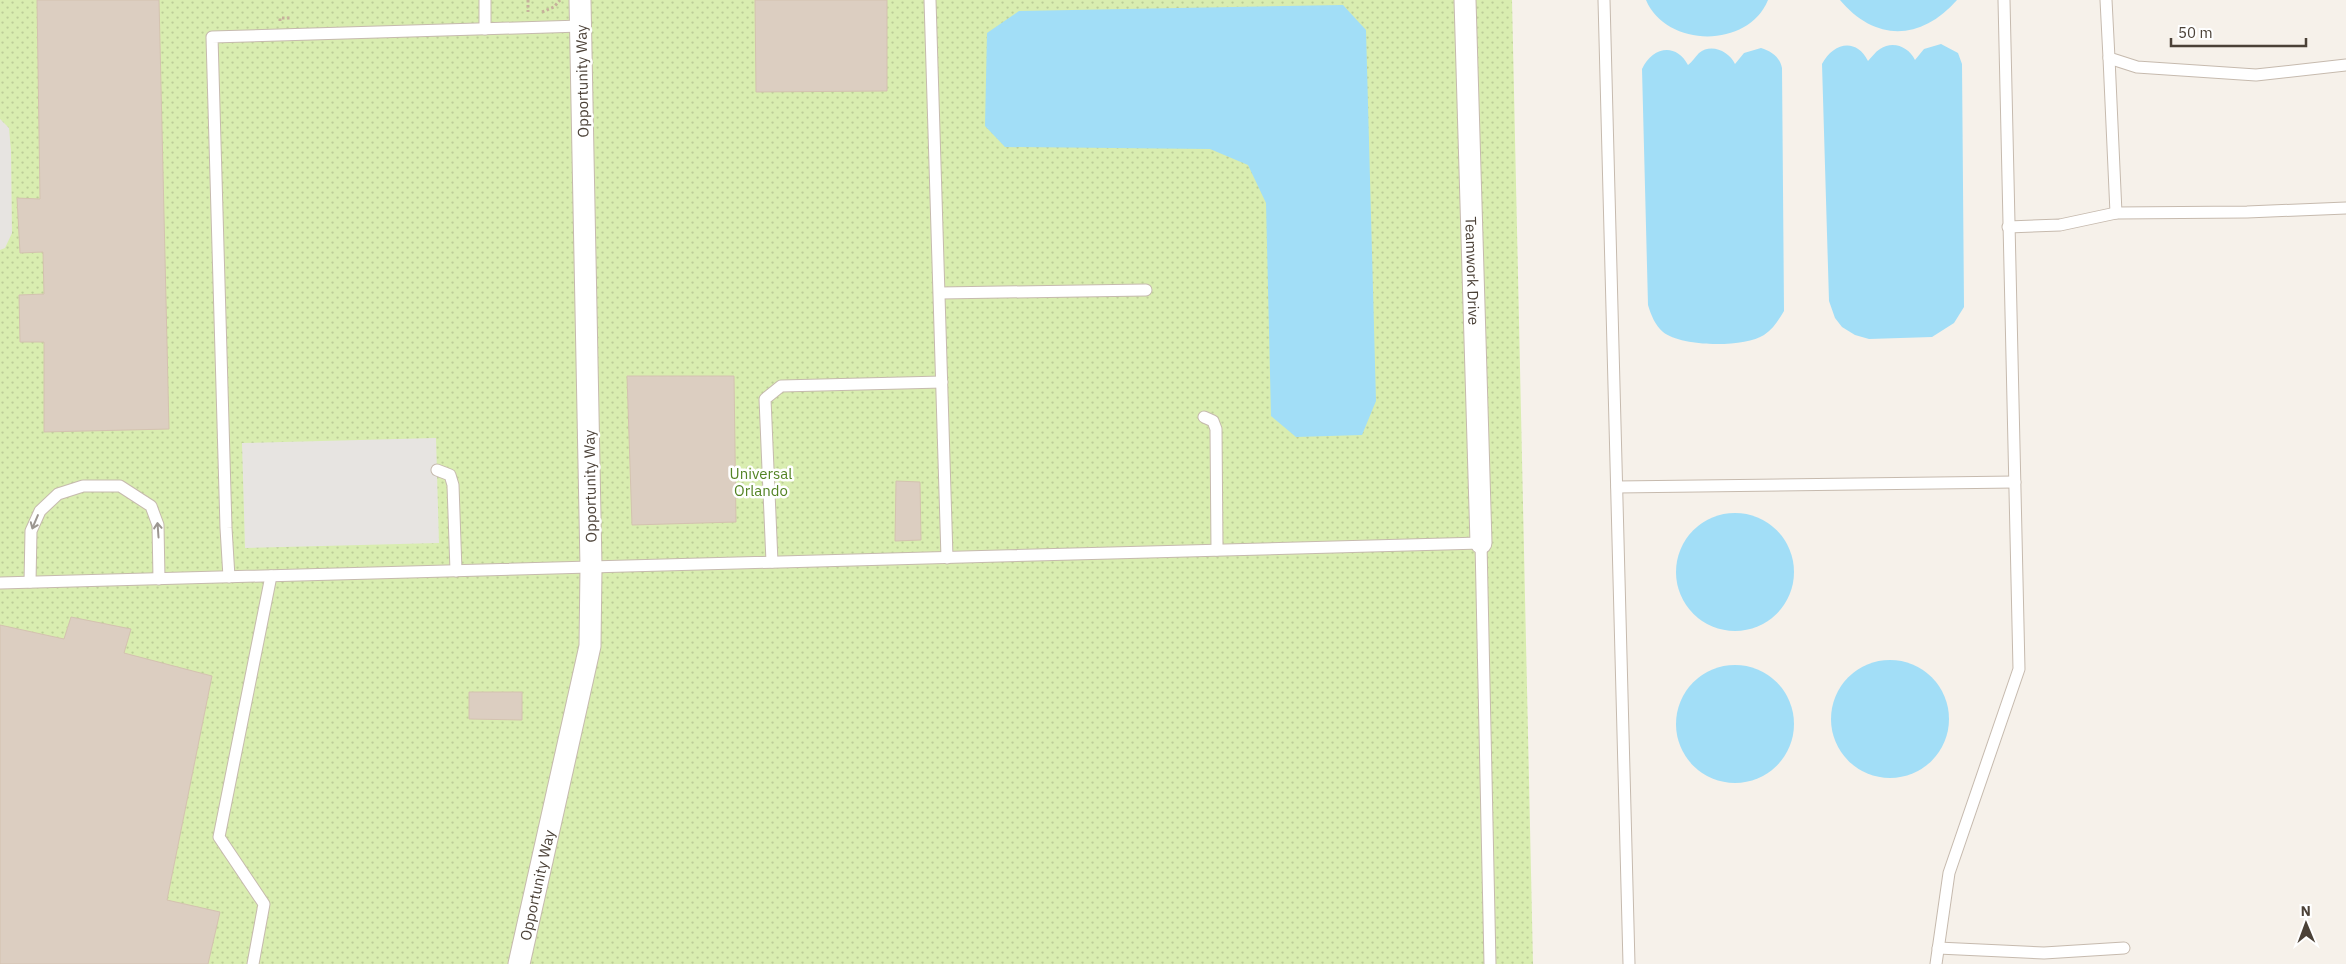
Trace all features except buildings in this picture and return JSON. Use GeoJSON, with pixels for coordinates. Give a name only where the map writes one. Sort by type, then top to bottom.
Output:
{"type":"FeatureCollection","features":[{"type":"Feature","properties":{"kind":"street","name":"Opportunity Way"},"geometry":{"type":"LineString","coordinates":[[519,964],[590,646],[592,567],[580,0]]}},
{"type":"Feature","properties":{"kind":"street","name":"Teamwork Drive"},"geometry":{"type":"LineString","coordinates":[[1465,0],[1481,544]]}},
{"type":"Feature","properties":{"kind":"lane"},"geometry":{"type":"LineString","coordinates":[[484,0],[485,29]]}},
{"type":"Feature","properties":{"kind":"lane"},"geometry":{"type":"LineString","coordinates":[[930,0],[947,558]]}},
{"type":"Feature","properties":{"kind":"lane"},"geometry":{"type":"LineString","coordinates":[[1604,0],[1629,964]]}},
{"type":"Feature","properties":{"kind":"lane"},"geometry":{"type":"LineString","coordinates":[[1936,964],[1949,873],[2020,669],[2004,0]]}},
{"type":"Feature","properties":{"kind":"lane"},"geometry":{"type":"LineString","coordinates":[[2106,0],[2116,213]]}},
{"type":"Feature","properties":{"kind":"lane"},"geometry":{"type":"LineString","coordinates":[[229,577],[212,37],[581,26]]}},
{"type":"Feature","properties":{"kind":"lane"},"geometry":{"type":"LineString","coordinates":[[2109,58],[2137,67],[2256,75],[2346,66],[2346,60]]}},
{"type":"Feature","properties":{"kind":"lane"},"geometry":{"type":"LineString","coordinates":[[2008,227],[2060,225],[2116,213],[2248,212],[2346,208]]}},
{"type":"Feature","properties":{"kind":"lane"},"geometry":{"type":"LineString","coordinates":[[940,293],[1146,290]]}},
{"type":"Feature","properties":{"kind":"lane"},"geometry":{"type":"LineString","coordinates":[[772,562],[765,399],[781,386],[942,382]]}},
{"type":"Feature","properties":{"kind":"lane"},"geometry":{"type":"LineString","coordinates":[[1204,417],[1213,421],[1216,428],[1217,550]]}},
{"type":"Feature","properties":{"kind":"lane"},"geometry":{"type":"LineString","coordinates":[[437,470],[450,475],[453,485],[456,571]]}},
{"type":"Feature","properties":{"kind":"lane"},"geometry":{"type":"LineString","coordinates":[[1617,487],[2015,482]]}},
{"type":"Feature","properties":{"kind":"lane"},"geometry":{"type":"LineString","coordinates":[[30,582],[31,531],[40,511],[58,494],[84,486],[120,486],[151,506],[158,525],[159,579]]}},
{"type":"Feature","properties":{"kind":"lane"},"geometry":{"type":"LineString","coordinates":[[0,583],[1481,544],[1490,964]]}},
{"type":"Feature","properties":{"kind":"lane"},"geometry":{"type":"LineString","coordinates":[[253,964],[264,904],[219,837],[271,576]]}},
{"type":"Feature","properties":{"kind":"lane"},"geometry":{"type":"LineString","coordinates":[[1938,948],[2044,953],[2124,948]]}},
{"type":"Feature","properties":{"kind":"path"},"geometry":{"type":"LineString","coordinates":[[528,0],[528,12]]}},
{"type":"Feature","properties":{"kind":"green space","name":"Universal Orlando"},"geometry":{"type":"Polygon","coordinates":[[[0,0],[1512,0],[1533,964],[0,964],[0,0]]]}},
{"type":"Feature","properties":{"kind":"shaded area"},"geometry":{"type":"Polygon","coordinates":[[[0,119],[9,128],[12,233],[5,248],[0,250],[0,119]]]}},
{"type":"Feature","properties":{"kind":"shaded area"},"geometry":{"type":"Polygon","coordinates":[[[436,438],[439,543],[245,548],[242,443],[436,438]]]}},
{"type":"Feature","properties":{"kind":"water"},"geometry":{"type":"Polygon","coordinates":[[[1646,0],[1768,0],[1758,16],[1743,27],[1726,34],[1707,36],[1688,34],[1671,27],[1656,16],[1646,0]]]}},
{"type":"Feature","properties":{"kind":"water"},"geometry":{"type":"Polygon","coordinates":[[[1840,0],[1957,0],[1928,23],[1913,29],[1898,31],[1883,29],[1868,23],[1854,14],[1840,0]]]}},
{"type":"Feature","properties":{"kind":"water"},"geometry":{"type":"Polygon","coordinates":[[[1343,5],[1366,30],[1376,401],[1362,435],[1296,437],[1271,416],[1266,203],[1248,165],[1210,149],[1005,147],[985,126],[987,33],[1019,11],[1343,5]]]}},
{"type":"Feature","properties":{"kind":"water"},"geometry":{"type":"Polygon","coordinates":[[[1941,44],[1958,53],[1962,64],[1964,307],[1954,323],[1932,337],[1869,339],[1855,335],[1842,327],[1835,318],[1829,301],[1822,64],[1832,51],[1838,47],[1851,46],[1857,48],[1868,61],[1878,50],[1885,46],[1895,45],[1905,48],[1915,60],[1924,49],[1941,44]]]}},
{"type":"Feature","properties":{"kind":"water"},"geometry":{"type":"Polygon","coordinates":[[[1761,48],[1775,55],[1782,68],[1784,311],[1770,330],[1755,339],[1728,344],[1684,341],[1672,337],[1660,329],[1648,305],[1642,69],[1652,56],[1664,50],[1671,50],[1677,53],[1688,65],[1704,50],[1714,49],[1724,52],[1729,55],[1735,64],[1744,53],[1761,48]]]}},
{"type":"Feature","properties":{"kind":"water"},"geometry":{"type":"Polygon","coordinates":[[[1735,513],[1758,518],[1777,530],[1789,549],[1794,572],[1789,595],[1777,614],[1758,626],[1735,631],[1712,626],[1693,614],[1681,595],[1676,572],[1681,549],[1693,530],[1712,518],[1735,513]]]}},
{"type":"Feature","properties":{"kind":"water"},"geometry":{"type":"Polygon","coordinates":[[[1890,660],[1913,665],[1932,677],[1944,696],[1949,719],[1944,742],[1932,761],[1913,773],[1890,778],[1867,773],[1848,761],[1836,742],[1831,719],[1836,696],[1848,677],[1867,665],[1890,660]]]}},
{"type":"Feature","properties":{"kind":"water"},"geometry":{"type":"Polygon","coordinates":[[[1735,665],[1758,670],[1777,682],[1789,701],[1794,724],[1789,747],[1777,766],[1758,778],[1735,783],[1712,778],[1693,766],[1681,747],[1676,724],[1681,701],[1693,682],[1712,670],[1735,665]]]}}]}
